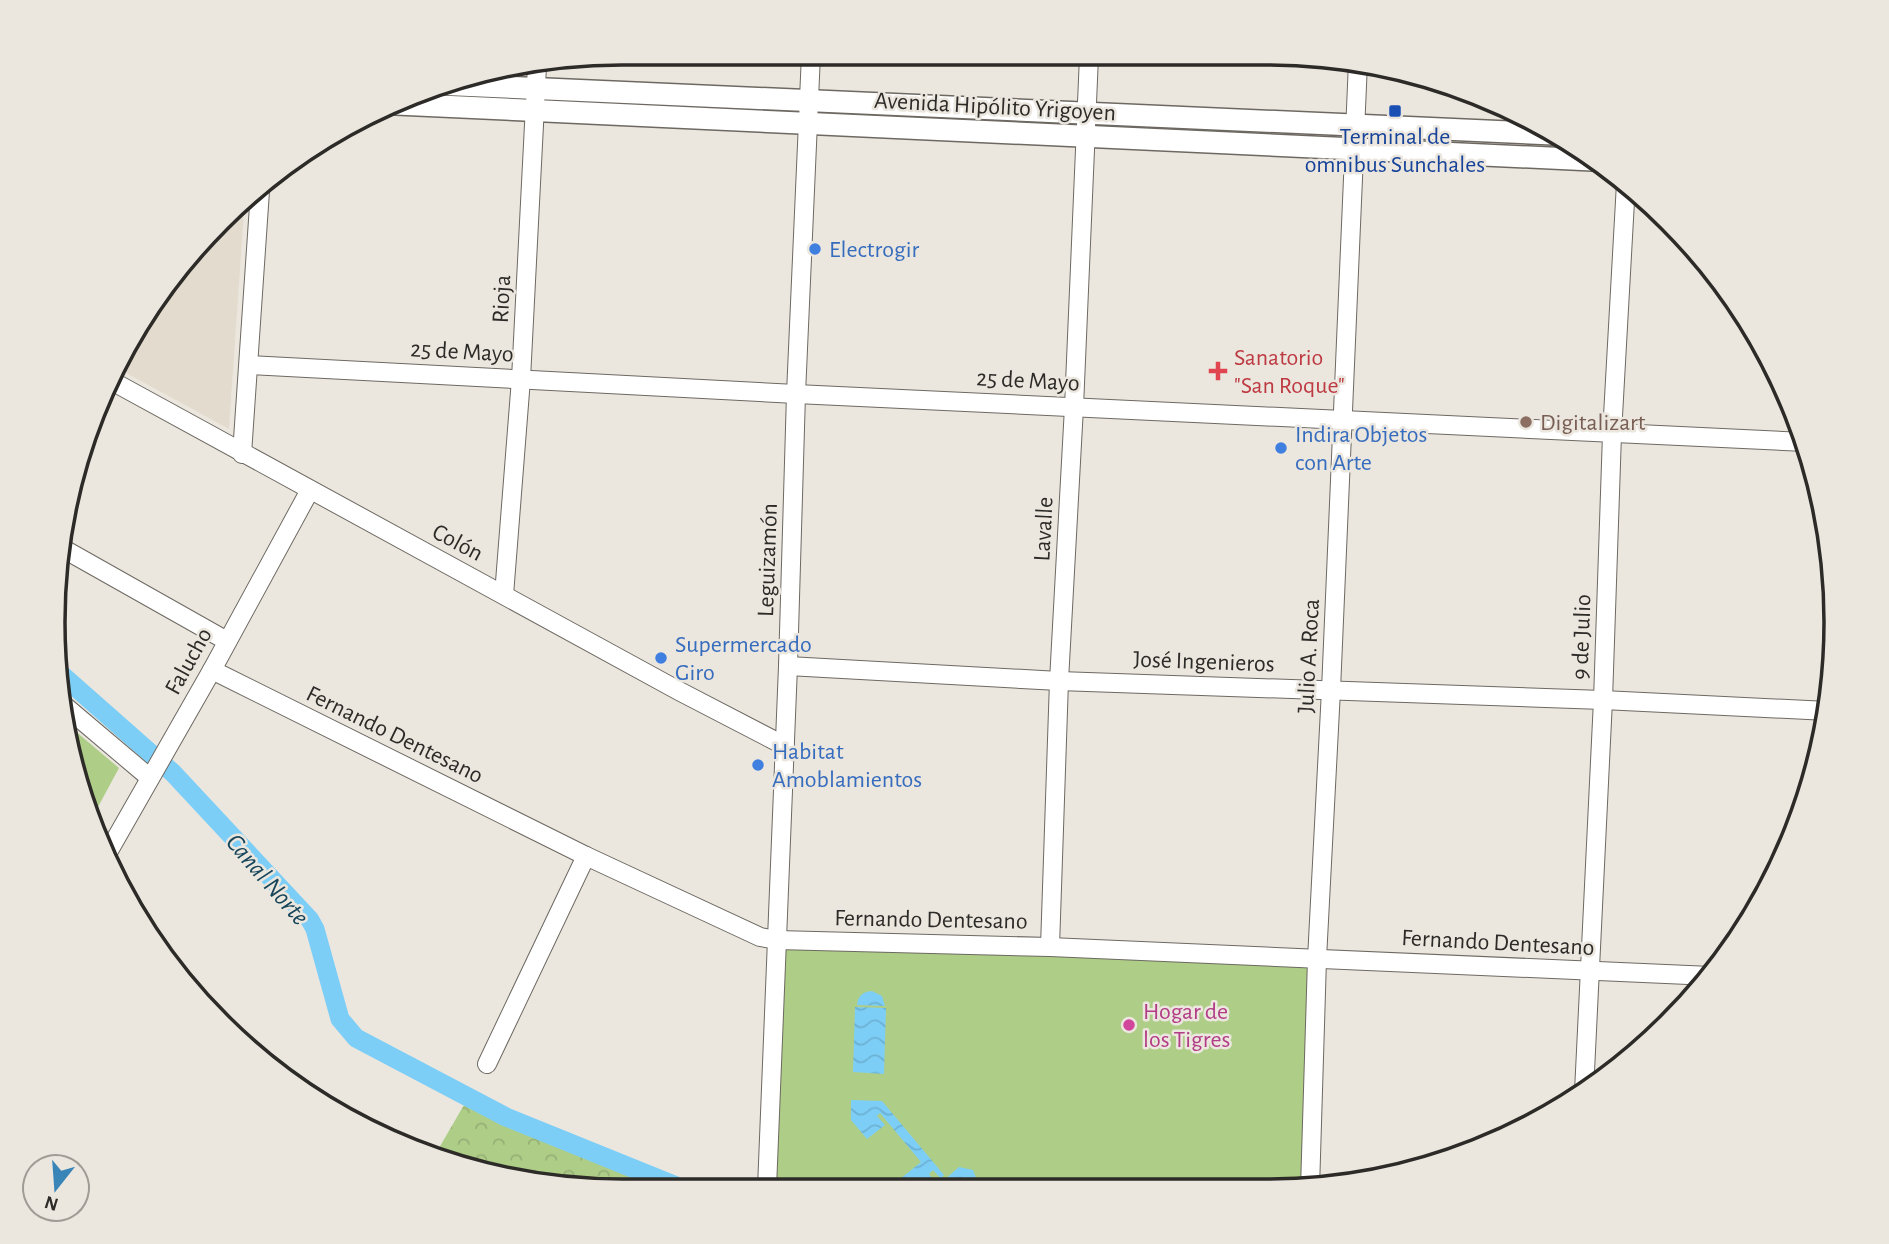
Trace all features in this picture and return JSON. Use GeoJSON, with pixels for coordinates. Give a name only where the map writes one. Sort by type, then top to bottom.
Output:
{"type":"FeatureCollection","features":[{"type":"Feature","properties":{"kind":"street","name":"Leguizamón"},"geometry":{"type":"LineString","coordinates":[[767,1179],[811,65]]}},
{"type":"Feature","properties":{"kind":"street","name":"Lavalle"},"geometry":{"type":"LineString","coordinates":[[1050,947],[1059,681],[1089,65]]}},
{"type":"Feature","properties":{"kind":"street","name":"Rioja"},"geometry":{"type":"LineString","coordinates":[[504,595],[521,379],[537,72]]}},
{"type":"Feature","properties":{"kind":"street","name":"Julio A. Roca"},"geometry":{"type":"LineString","coordinates":[[1310,1177],[1317,959],[1358,72]]}},
{"type":"Feature","properties":{"kind":"street","name":"Avenida Hipólito Yrigoyen"},"geometry":{"type":"LineString","coordinates":[[472,86],[1535,133]]}},
{"type":"Feature","properties":{"kind":"street","name":"Avenida Hipólito Yrigoyen"},"geometry":{"type":"LineString","coordinates":[[415,105],[1577,159]]}},
{"type":"Feature","properties":{"kind":"street","name":"9 de Julio"},"geometry":{"type":"LineString","coordinates":[[1585,1079],[1603,700],[1612,434],[1625,196]]}},
{"type":"Feature","properties":{"kind":"street"},"geometry":{"type":"LineString","coordinates":[[242,454],[259,199]]}},
{"type":"Feature","properties":{"kind":"street","name":"25 de Mayo"},"geometry":{"type":"LineString","coordinates":[[249,365],[1794,442]]}},
{"type":"Feature","properties":{"kind":"street","name":"Colón"},"geometry":{"type":"LineString","coordinates":[[118,385],[679,691],[785,746]]}},
{"type":"Feature","properties":{"kind":"street","name":"Falucho"},"geometry":{"type":"LineString","coordinates":[[112,846],[310,490]]}},
{"type":"Feature","properties":{"kind":"street"},"geometry":{"type":"LineString","coordinates":[[70,552],[227,641]]}},
{"type":"Feature","properties":{"kind":"street","name":"José Ingenieros"},"geometry":{"type":"LineString","coordinates":[[788,666],[1059,681],[1603,700],[1817,710]]}},
{"type":"Feature","properties":{"kind":"street","name":"Fernando Dentesano"},"geometry":{"type":"LineString","coordinates":[[212,670],[586,856],[760,937],[777,940],[1050,947],[1697,975]]}},
{"type":"Feature","properties":{"kind":"street"},"geometry":{"type":"LineString","coordinates":[[72,712],[150,778]]}},
{"type":"Feature","properties":{"kind":"street"},"geometry":{"type":"LineString","coordinates":[[487,1064],[586,856]]}},
{"type":"Feature","properties":{"kind":"shaded area"},"geometry":{"type":"Polygon","coordinates":[[[244,213],[229,429],[124,372],[139,343],[180,283],[244,213]]]}},
{"type":"Feature","properties":{"kind":"green space"},"geometry":{"type":"Polygon","coordinates":[[[75,731],[119,768],[97,809],[75,731]]]}},
{"type":"Feature","properties":{"kind":"green space"},"geometry":{"type":"Polygon","coordinates":[[[777,940],[1317,959],[1305,1178],[767,1179],[777,940]]]}},
{"type":"Feature","properties":{"kind":"green space"},"geometry":{"type":"Polygon","coordinates":[[[464,1105],[646,1179],[586,1178],[513,1169],[439,1148],[464,1105]]]}},
{"type":"Feature","properties":{"kind":"water"},"geometry":{"type":"Polygon","coordinates":[[[872,991],[882,996],[885,1006],[857,1005],[861,995],[872,991]]]}},
{"type":"Feature","properties":{"kind":"water"},"geometry":{"type":"Polygon","coordinates":[[[855,1007],[886,1008],[884,1074],[853,1072],[855,1007]]]}},
{"type":"Feature","properties":{"kind":"water"},"geometry":{"type":"Polygon","coordinates":[[[851,1100],[882,1101],[944,1175],[941,1179],[933,1170],[929,1174],[933,1179],[900,1179],[921,1162],[880,1113],[877,1116],[885,1125],[867,1139],[851,1120],[851,1100]]]}},
{"type":"Feature","properties":{"kind":"water"},"geometry":{"type":"Polygon","coordinates":[[[959,1167],[973,1170],[976,1179],[945,1179],[959,1167]]]}},
{"type":"Feature","properties":{"kind":"waterway","name":"Canal Norte"},"geometry":{"type":"LineString","coordinates":[[68,681],[173,773],[310,920],[315,929],[340,1019],[356,1038],[506,1117],[659,1179]]}},
{"type":"Feature","properties":{"kind":"place","name":"Terminal de omnibus Sunchales"},"geometry":{"type":"Point","coordinates":[1395,111]}},
{"type":"Feature","properties":{"kind":"place","name":"Electrogir"},"geometry":{"type":"Point","coordinates":[815,249]}},
{"type":"Feature","properties":{"kind":"place","name":"Sanatorio \"San Roque\""},"geometry":{"type":"Point","coordinates":[1218,371]}},
{"type":"Feature","properties":{"kind":"place","name":"Digitalizart"},"geometry":{"type":"Point","coordinates":[1526,422]}},
{"type":"Feature","properties":{"kind":"place","name":"Indira Objetos con Arte"},"geometry":{"type":"Point","coordinates":[1281,448]}},
{"type":"Feature","properties":{"kind":"place","name":"Supermercado Giro"},"geometry":{"type":"Point","coordinates":[661,658]}},
{"type":"Feature","properties":{"kind":"place","name":"Habitat Amoblamientos"},"geometry":{"type":"Point","coordinates":[758,765]}},
{"type":"Feature","properties":{"kind":"place","name":"Hogar de los Tigres"},"geometry":{"type":"Point","coordinates":[1129,1025]}}]}
